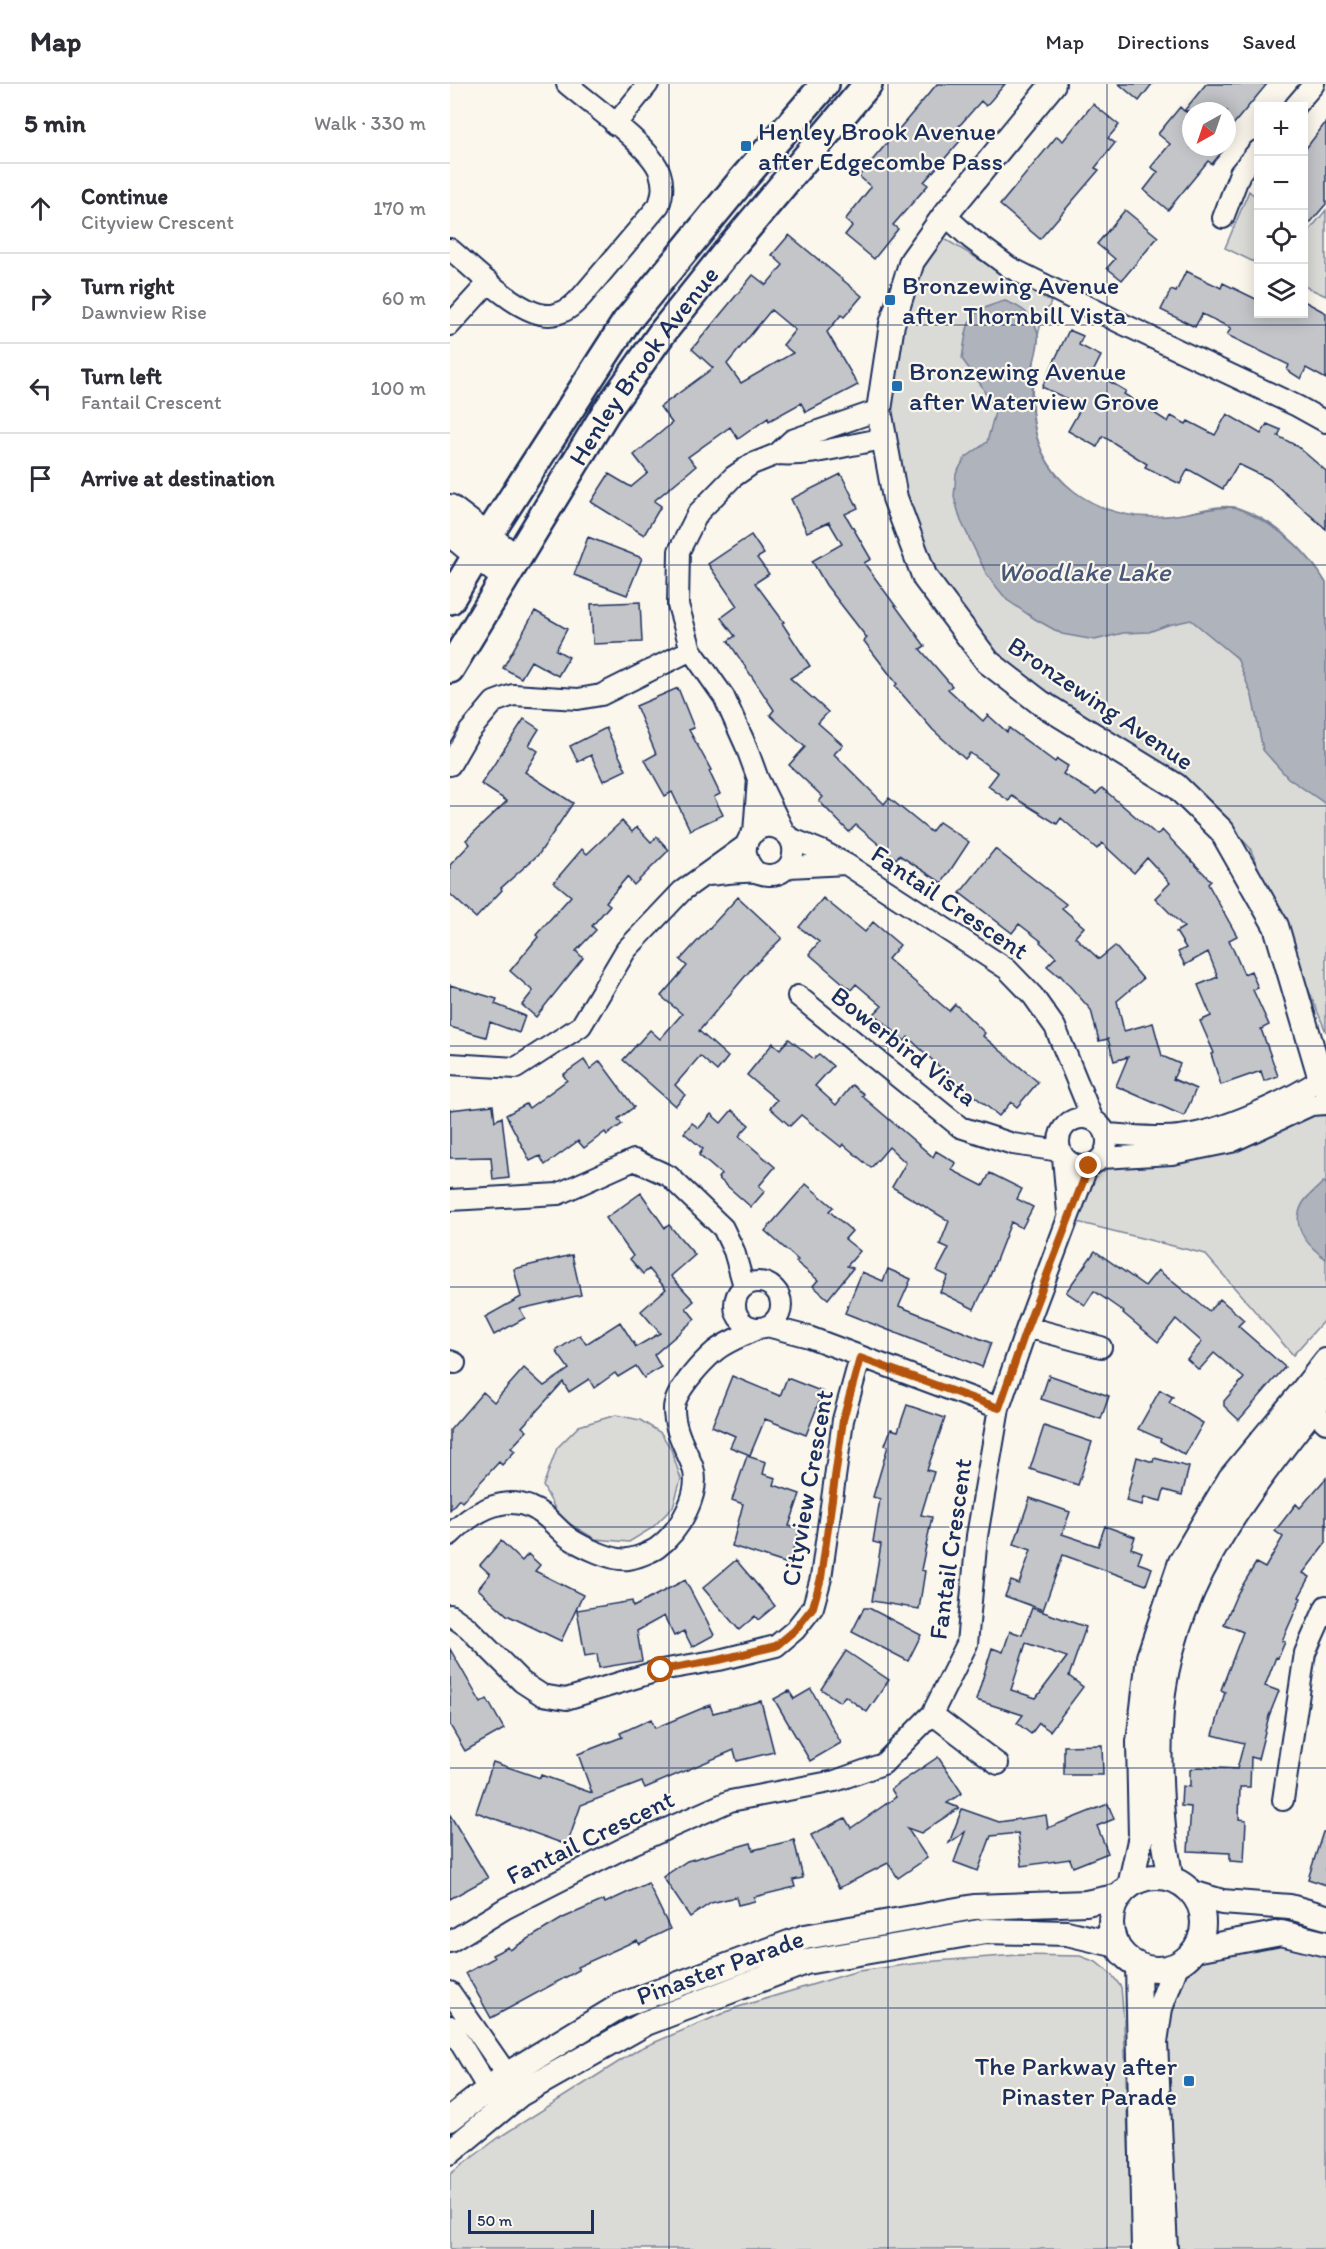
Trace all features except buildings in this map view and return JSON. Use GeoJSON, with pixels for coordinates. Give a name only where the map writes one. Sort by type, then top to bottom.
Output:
{"type":"FeatureCollection","features":[{"type":"Feature","properties":{"kind":"main road","name":"Henley Brook Avenue"},"geometry":{"type":"LineString","coordinates":[[450,600],[626,322],[742,180],[825,84]]}},
{"type":"Feature","properties":{"kind":"main road","name":"Henley Brook Avenue"},"geometry":{"type":"LineString","coordinates":[[450,669],[606,412],[662,333],[725,254],[868,84]]}},
{"type":"Feature","properties":{"kind":"street"},"geometry":{"type":"LineString","coordinates":[[450,249],[524,308],[540,315],[555,315],[570,308],[583,296],[659,205],[664,190],[660,172],[648,153],[567,84]]}},
{"type":"Feature","properties":{"kind":"street"},"geometry":{"type":"LineString","coordinates":[[615,125],[648,84]]}},
{"type":"Feature","properties":{"kind":"street","name":"Bronzewing Avenue"},"geometry":{"type":"LineString","coordinates":[[1053,84],[945,214],[912,261],[892,324],[879,410],[895,498],[925,578],[988,662],[1041,703],[1176,786],[1222,831],[1276,926],[1323,1084]]}},
{"type":"Feature","properties":{"kind":"street"},"geometry":{"type":"LineString","coordinates":[[1298,102],[1314,84]]}},
{"type":"Feature","properties":{"kind":"street"},"geometry":{"type":"LineString","coordinates":[[1223,218],[1240,173],[1254,156]]}},
{"type":"Feature","properties":{"kind":"street"},"geometry":{"type":"LineString","coordinates":[[945,214],[970,238],[1018,272],[1326,422]]}},
{"type":"Feature","properties":{"kind":"street"},"geometry":{"type":"LineString","coordinates":[[450,325],[489,282]]}},
{"type":"Feature","properties":{"kind":"street"},"geometry":{"type":"LineString","coordinates":[[708,875],[756,872],[774,876],[789,867],[794,848],[758,779],[724,697],[691,650],[678,605],[679,551],[698,513],[733,477],[752,464],[777,454],[792,440],[879,410]]}},
{"type":"Feature","properties":{"kind":"street"},"geometry":{"type":"LineString","coordinates":[[777,454],[799,456],[854,443],[884,439]]}},
{"type":"Feature","properties":{"kind":"street"},"geometry":{"type":"LineString","coordinates":[[450,507],[483,546],[510,568]]}},
{"type":"Feature","properties":{"kind":"street"},"geometry":{"type":"LineString","coordinates":[[450,534],[483,546]]}},
{"type":"Feature","properties":{"kind":"street"},"geometry":{"type":"LineString","coordinates":[[450,765],[469,732],[494,702],[513,695],[578,699],[601,695],[691,650]]}},
{"type":"Feature","properties":{"kind":"street"},"geometry":{"type":"LineString","coordinates":[[756,872],[749,865],[745,856],[750,839],[758,779]]}},
{"type":"Feature","properties":{"kind":"street"},"geometry":{"type":"LineString","coordinates":[[450,1064],[516,1068],[581,1026],[626,950],[682,891],[708,875],[750,839],[769,827],[787,835]]}},
{"type":"Feature","properties":{"kind":"street","name":"Fantail Crescent"},"geometry":{"type":"LineString","coordinates":[[787,835],[846,864],[1007,969],[1033,996],[1055,1027],[1099,1127]]}},
{"type":"Feature","properties":{"kind":"street","name":"Fantail Crescent"},"geometry":{"type":"LineString","coordinates":[[789,867],[846,864]]}},
{"type":"Feature","properties":{"kind":"street","name":"Bowerbird Vista"},"geometry":{"type":"LineString","coordinates":[[798,996],[960,1127],[1013,1144],[1061,1154]]}},
{"type":"Feature","properties":{"kind":"street","name":"Fantail Crescent"},"geometry":{"type":"LineString","coordinates":[[1067,1124],[1076,1078]]}},
{"type":"Feature","properties":{"kind":"street"},"geometry":{"type":"LineString","coordinates":[[1013,1144],[1078,1118],[1099,1127],[1178,1137],[1200,1133],[1220,1127],[1323,1084]]}},
{"type":"Feature","properties":{"kind":"street"},"geometry":{"type":"LineString","coordinates":[[1067,1124],[1058,1142],[1061,1154],[1075,1165],[1172,1154],[1231,1142],[1311,1105],[1326,1104]]}},
{"type":"Feature","properties":{"kind":"street"},"geometry":{"type":"LineString","coordinates":[[1095,1162],[1106,1151],[1099,1127]]}},
{"type":"Feature","properties":{"kind":"street","name":"Fantail Crescent"},"geometry":{"type":"LineString","coordinates":[[1061,1154],[1068,1215]]}},
{"type":"Feature","properties":{"kind":"street"},"geometry":{"type":"LineString","coordinates":[[450,1200],[558,1194],[634,1160],[669,1176],[723,1228],[751,1284]]}},
{"type":"Feature","properties":{"kind":"street","name":"Fantail Crescent"},"geometry":{"type":"LineString","coordinates":[[450,1942],[506,1908],[628,1846],[730,1801],[835,1781],[883,1764],[932,1714],[967,1644],[977,1536],[999,1408],[1068,1215],[1095,1162]]}},
{"type":"Feature","properties":{"kind":"street"},"geometry":{"type":"LineString","coordinates":[[716,1351],[735,1308],[735,1300],[751,1284]]}},
{"type":"Feature","properties":{"kind":"street"},"geometry":{"type":"LineString","coordinates":[[450,1535],[461,1524],[490,1506],[510,1502],[530,1506],[569,1538],[598,1553],[627,1560],[656,1549],[676,1530],[693,1498],[694,1468],[678,1434],[673,1408],[683,1385],[716,1351],[768,1322],[780,1303],[774,1288],[751,1284]]}},
{"type":"Feature","properties":{"kind":"street"},"geometry":{"type":"LineString","coordinates":[[735,1308],[743,1322],[768,1322],[999,1408]]}},
{"type":"Feature","properties":{"kind":"street"},"geometry":{"type":"LineString","coordinates":[[1027,1327],[1101,1347]]}},
{"type":"Feature","properties":{"kind":"street","name":"Cityview Crescent"},"geometry":{"type":"LineString","coordinates":[[450,1615],[467,1627],[522,1682],[542,1695],[566,1699],[661,1670],[719,1660],[776,1646],[795,1630],[813,1607],[821,1578],[843,1420],[860,1358]]}},
{"type":"Feature","properties":{"kind":"street"},"geometry":{"type":"LineString","coordinates":[[1170,1879],[1161,1790],[1161,1711],[1167,1671],[1180,1619],[1199,1572],[1240,1505],[1316,1405],[1326,1361]]}},
{"type":"Feature","properties":{"kind":"street"},"geometry":{"type":"LineString","coordinates":[[1125,1891],[1143,1879],[1157,1877],[1182,1884],[1192,1893],[1200,1905],[1203,1920],[1202,1935],[1196,1949],[1187,1959],[1163,1969],[1150,1969],[1138,1965],[1126,1957],[1112,1933],[1111,1920],[1114,1908],[1125,1891],[1141,1836],[1139,1742],[1149,1657],[1181,1562],[1230,1479],[1316,1405]]}},
{"type":"Feature","properties":{"kind":"street"},"geometry":{"type":"LineString","coordinates":[[1282,1800],[1305,1653],[1326,1606]]}},
{"type":"Feature","properties":{"kind":"street"},"geometry":{"type":"LineString","coordinates":[[932,1714],[998,1764]]}},
{"type":"Feature","properties":{"kind":"street","name":"Pinaster Parade"},"geometry":{"type":"LineString","coordinates":[[450,2152],[495,2099],[620,2006],[805,1937],[974,1907],[1086,1903],[1125,1891]]}},
{"type":"Feature","properties":{"kind":"street"},"geometry":{"type":"LineString","coordinates":[[1192,1893],[1222,1902],[1290,1907],[1326,1917]]}},
{"type":"Feature","properties":{"kind":"street","name":"Pinaster Parade"},"geometry":{"type":"LineString","coordinates":[[514,2084],[646,2023],[806,1962],[985,1931],[1067,1933],[1117,1945]]}},
{"type":"Feature","properties":{"kind":"street"},"geometry":{"type":"LineString","coordinates":[[1196,1949],[1281,1934],[1326,1944]]}},
{"type":"Feature","properties":{"kind":"street"},"geometry":{"type":"LineString","coordinates":[[1138,1965],[1144,2249]]}},
{"type":"Feature","properties":{"kind":"street"},"geometry":{"type":"LineString","coordinates":[[1166,2249],[1155,2042],[1160,2008],[1176,1965]]}},
{"type":"Feature","properties":{"kind":"street"},"geometry":{"type":"LineString","coordinates":[[450,1992],[514,2084]]}},
{"type":"Feature","properties":{"kind":"street"},"geometry":{"type":"LineString","coordinates":[[450,2026],[495,2099]]}},
{"type":"Feature","properties":{"kind":"street","name":"Pinaster Parade"},"geometry":{"type":"LineString","coordinates":[[450,2119],[495,2099]]}},
{"type":"Feature","properties":{"kind":"shaded area"},"geometry":{"type":"Polygon","coordinates":[[[1249,191],[1254,195],[1254,262],[1225,248],[1249,191]]]}},
{"type":"Feature","properties":{"kind":"shaded area"},"geometry":{"type":"Polygon","coordinates":[[[1326,210],[1326,296],[1308,288],[1308,232],[1326,210]]]}},
{"type":"Feature","properties":{"kind":"shaded area"},"geometry":{"type":"Polygon","coordinates":[[[938,235],[1051,302],[1041,324],[1037,342],[1033,376],[1033,412],[1039,443],[1045,457],[1065,484],[1092,504],[1127,516],[1146,518],[1178,515],[1218,507],[1238,508],[1277,528],[1309,559],[1326,583],[1326,1032],[1250,848],[1184,777],[1063,704],[986,647],[934,581],[893,474],[888,385],[905,297],[938,235]]]}},
{"type":"Feature","properties":{"kind":"shaded area"},"geometry":{"type":"Polygon","coordinates":[[[1326,1106],[1326,1318],[1293,1355],[1205,1254],[1073,1221],[1087,1183],[1100,1166],[1326,1106]]]}},
{"type":"Feature","properties":{"kind":"shaded area"},"geometry":{"type":"Polygon","coordinates":[[[616,1415],[640,1420],[661,1433],[671,1449],[681,1479],[673,1507],[652,1528],[629,1542],[595,1539],[560,1518],[543,1486],[557,1448],[579,1426],[616,1415]]]}},
{"type":"Feature","properties":{"kind":"shaded area"},"geometry":{"type":"Polygon","coordinates":[[[1281,1933],[1326,1944],[1326,2249],[1169,2249],[1152,2073],[1152,1971],[1171,1968],[1196,1950],[1281,1933]]]}},
{"type":"Feature","properties":{"kind":"shaded area"},"geometry":{"type":"Polygon","coordinates":[[[1018,1955],[1080,1956],[1096,1962],[1112,1975],[1121,1987],[1132,2249],[450,2249],[450,2174],[498,2138],[639,2049],[738,2007],[858,1971],[936,1961],[1018,1955]]]}},
{"type":"Feature","properties":{"kind":"water","name":"Woodlake Lake"},"geometry":{"type":"Polygon","coordinates":[[[1005,301],[1025,311],[1037,330],[1038,343],[1031,384],[1033,419],[1042,452],[1061,480],[1075,492],[1100,507],[1127,515],[1154,517],[1220,508],[1238,508],[1285,536],[1304,553],[1319,572],[1326,583],[1326,804],[1288,778],[1263,750],[1252,696],[1237,658],[1191,620],[1149,632],[1123,633],[1095,640],[1062,634],[1007,600],[987,575],[961,521],[954,497],[956,474],[965,458],[987,442],[995,412],[981,385],[962,359],[968,327],[975,314],[982,309],[1005,301]]]}},
{"type":"Feature","properties":{"kind":"water"},"geometry":{"type":"Polygon","coordinates":[[[1323,1182],[1326,1183],[1326,1259],[1307,1242],[1299,1228],[1298,1220],[1303,1203],[1323,1182]]]}},
{"type":"Feature","properties":{"kind":"place","name":"Henley Brook Avenue after Edgecombe Pass"},"geometry":{"type":"Point","coordinates":[746,146]}},
{"type":"Feature","properties":{"kind":"place","name":"Bronzewing Avenue after Thornbill Vista"},"geometry":{"type":"Point","coordinates":[890,300]}},
{"type":"Feature","properties":{"kind":"place","name":"Bronzewing Avenue after Waterview Grove"},"geometry":{"type":"Point","coordinates":[897,386]}},
{"type":"Feature","properties":{"kind":"place","name":"The Parkway after Pinaster Parade"},"geometry":{"type":"Point","coordinates":[1189,2081]}},
{"type":"Feature","properties":{"kind":"route"},"geometry":{"type":"LineString","coordinates":[[661,1670],[719,1660],[776,1646],[795,1630],[813,1607],[821,1578],[843,1420],[860,1358],[999,1408],[1068,1215],[1089,1166]]}}]}
